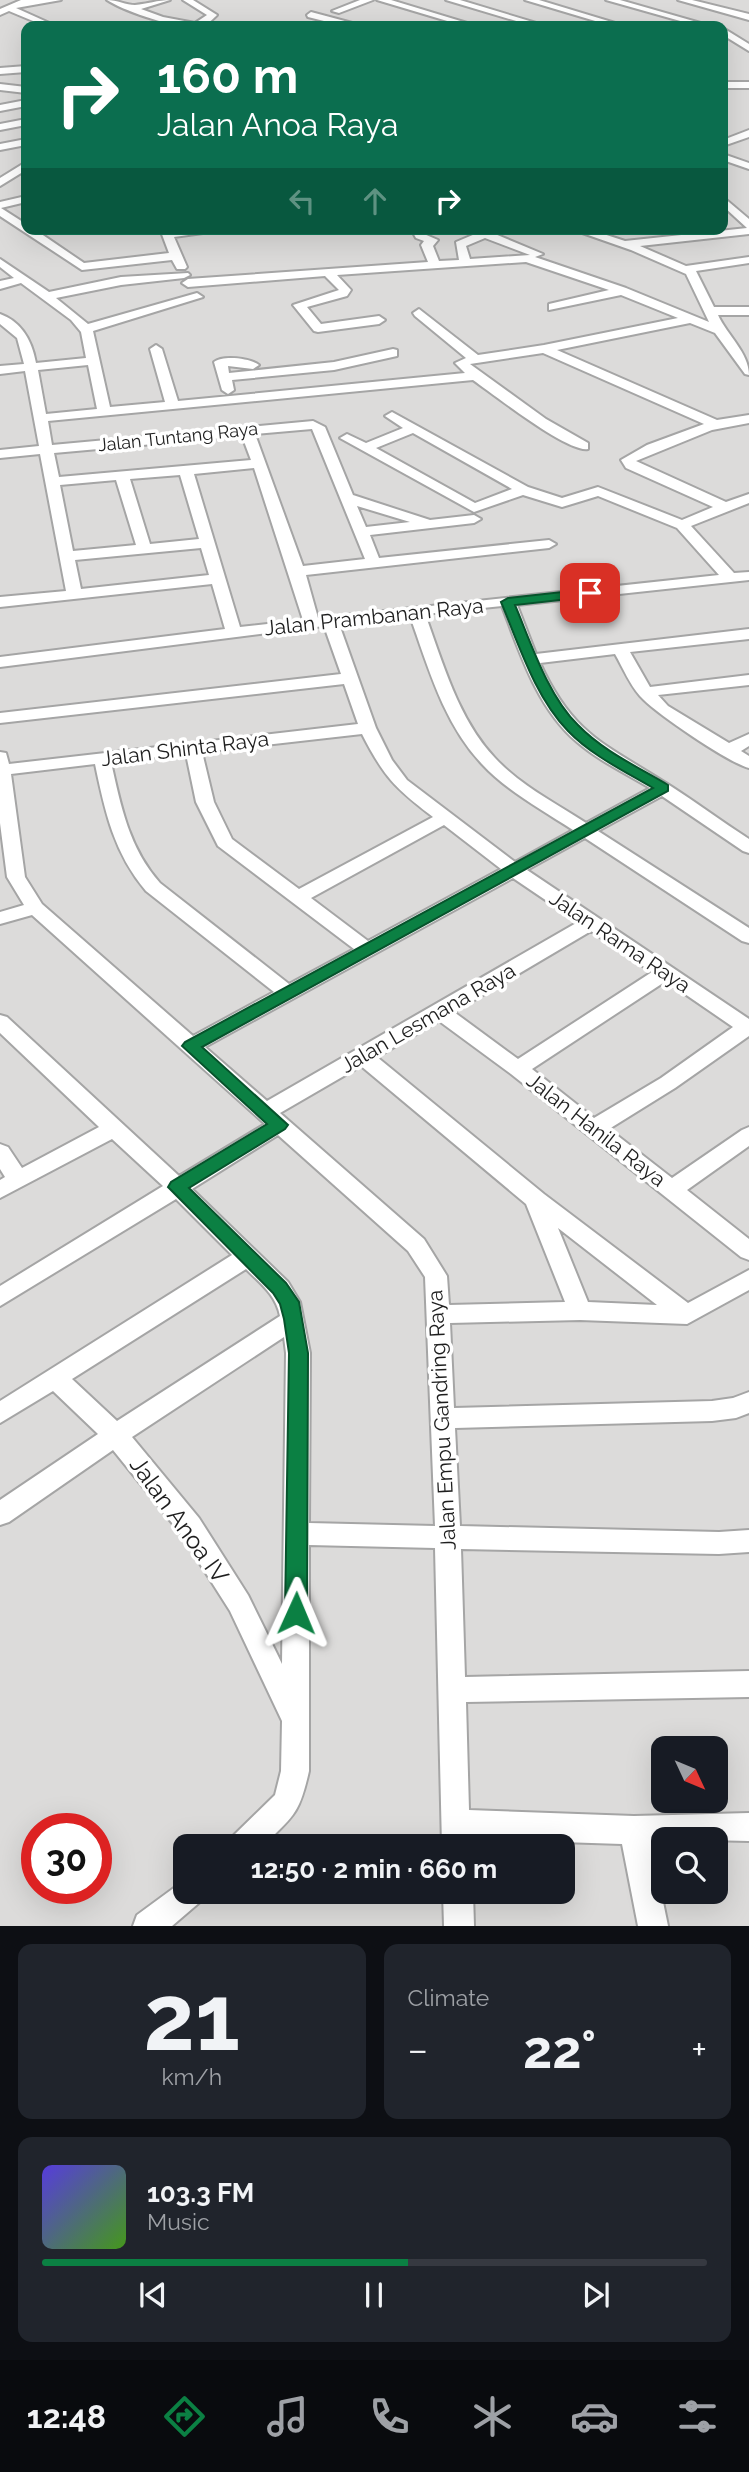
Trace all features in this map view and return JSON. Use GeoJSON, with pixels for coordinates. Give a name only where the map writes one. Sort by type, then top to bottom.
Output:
{"type":"FeatureCollection","features":[{"type":"Feature","properties":{"kind":"street"},"geometry":{"type":"LineString","coordinates":[[11,6],[57,0]]}},
{"type":"Feature","properties":{"kind":"street"},"geometry":{"type":"LineString","coordinates":[[111,0],[170,21]]}},
{"type":"Feature","properties":{"kind":"street"},"geometry":{"type":"LineString","coordinates":[[133,8],[166,0]]}},
{"type":"Feature","properties":{"kind":"street"},"geometry":{"type":"LineString","coordinates":[[187,0],[213,15],[204,21]]}},
{"type":"Feature","properties":{"kind":"street"},"geometry":{"type":"LineString","coordinates":[[336,11],[369,0]]}},
{"type":"Feature","properties":{"kind":"street"},"geometry":{"type":"LineString","coordinates":[[529,0],[603,21]]}},
{"type":"Feature","properties":{"kind":"street"},"geometry":{"type":"LineString","coordinates":[[610,0],[684,21]]}},
{"type":"Feature","properties":{"kind":"street"},"geometry":{"type":"LineString","coordinates":[[686,0],[749,18]]}},
{"type":"Feature","properties":{"kind":"street"},"geometry":{"type":"LineString","coordinates":[[389,1],[455,21]]}},
{"type":"Feature","properties":{"kind":"street"},"geometry":{"type":"LineString","coordinates":[[460,1],[526,21]]}},
{"type":"Feature","properties":{"kind":"street"},"geometry":{"type":"LineString","coordinates":[[11,6],[42,21]]}},
{"type":"Feature","properties":{"kind":"street"},"geometry":{"type":"LineString","coordinates":[[691,21],[723,10]]}},
{"type":"Feature","properties":{"kind":"street"},"geometry":{"type":"LineString","coordinates":[[311,15],[334,21]]}},
{"type":"Feature","properties":{"kind":"street"},"geometry":{"type":"LineString","coordinates":[[728,34],[749,48]]}},
{"type":"Feature","properties":{"kind":"street"},"geometry":{"type":"LineString","coordinates":[[0,71],[21,69]]}},
{"type":"Feature","properties":{"kind":"street"},"geometry":{"type":"LineString","coordinates":[[728,85],[749,85]]}},
{"type":"Feature","properties":{"kind":"street"},"geometry":{"type":"LineString","coordinates":[[0,88],[21,90]]}},
{"type":"Feature","properties":{"kind":"street"},"geometry":{"type":"LineString","coordinates":[[0,108],[21,104]]}},
{"type":"Feature","properties":{"kind":"street"},"geometry":{"type":"LineString","coordinates":[[0,127],[21,123]]}},
{"type":"Feature","properties":{"kind":"street"},"geometry":{"type":"LineString","coordinates":[[728,142],[749,133]]}},
{"type":"Feature","properties":{"kind":"street"},"geometry":{"type":"LineString","coordinates":[[0,147],[21,143]]}},
{"type":"Feature","properties":{"kind":"street"},"geometry":{"type":"LineString","coordinates":[[728,159],[748,165]]}},
{"type":"Feature","properties":{"kind":"street"},"geometry":{"type":"LineString","coordinates":[[0,183],[21,168]]}},
{"type":"Feature","properties":{"kind":"street"},"geometry":{"type":"LineString","coordinates":[[0,205],[21,200]]}},
{"type":"Feature","properties":{"kind":"street"},"geometry":{"type":"LineString","coordinates":[[728,205],[749,225]]}},
{"type":"Feature","properties":{"kind":"street"},"geometry":{"type":"LineString","coordinates":[[0,211],[21,224]]}},
{"type":"Feature","properties":{"kind":"street"},"geometry":{"type":"LineString","coordinates":[[728,234],[749,231]]}},
{"type":"Feature","properties":{"kind":"street"},"geometry":{"type":"LineString","coordinates":[[37,235],[82,267],[175,256]]}},
{"type":"Feature","properties":{"kind":"street"},"geometry":{"type":"LineString","coordinates":[[85,329],[198,299],[175,256],[167,235]]}},
{"type":"Feature","properties":{"kind":"street"},"geometry":{"type":"LineString","coordinates":[[419,235],[432,240],[427,245],[435,264]]}},
{"type":"Feature","properties":{"kind":"street"},"geometry":{"type":"LineString","coordinates":[[465,261],[459,246],[484,235]]}},
{"type":"Feature","properties":{"kind":"street"},"geometry":{"type":"LineString","coordinates":[[498,235],[717,325],[749,349]]}},
{"type":"Feature","properties":{"kind":"street"},"geometry":{"type":"LineString","coordinates":[[596,235],[629,245],[719,235]]}},
{"type":"Feature","properties":{"kind":"street"},"geometry":{"type":"LineString","coordinates":[[605,235],[688,269],[697,279],[717,325],[749,371]]}},
{"type":"Feature","properties":{"kind":"street"},"geometry":{"type":"LineString","coordinates":[[690,235],[697,238]]}},
{"type":"Feature","properties":{"kind":"street"},"geometry":{"type":"LineString","coordinates":[[47,296],[134,279],[279,282],[329,274],[465,261],[533,259],[690,319],[717,325],[749,311]]}},
{"type":"Feature","properties":{"kind":"street"},"geometry":{"type":"LineString","coordinates":[[688,269],[749,260]]}},
{"type":"Feature","properties":{"kind":"street"},"geometry":{"type":"LineString","coordinates":[[0,262],[47,296],[85,329],[104,412]]}},
{"type":"Feature","properties":{"kind":"street"},"geometry":{"type":"LineString","coordinates":[[73,290],[82,267]]}},
{"type":"Feature","properties":{"kind":"street"},"geometry":{"type":"LineString","coordinates":[[329,274],[345,290],[343,293],[299,305],[318,328],[379,320]]}},
{"type":"Feature","properties":{"kind":"street"},"geometry":{"type":"LineString","coordinates":[[0,285],[24,279]]}},
{"type":"Feature","properties":{"kind":"street"},"geometry":{"type":"LineString","coordinates":[[553,307],[622,291]]}},
{"type":"Feature","properties":{"kind":"street"},"geometry":{"type":"LineString","coordinates":[[419,313],[444,336],[476,359]]}},
{"type":"Feature","properties":{"kind":"street"},"geometry":{"type":"LineString","coordinates":[[0,318],[24,339],[74,594]]}},
{"type":"Feature","properties":{"kind":"street"},"geometry":{"type":"LineString","coordinates":[[583,446],[541,422],[461,363],[690,319]]}},
{"type":"Feature","properties":{"kind":"street"},"geometry":{"type":"LineString","coordinates":[[156,349],[173,406]]}},
{"type":"Feature","properties":{"kind":"street"},"geometry":{"type":"LineString","coordinates":[[544,349],[715,424]]}},
{"type":"Feature","properties":{"kind":"street"},"geometry":{"type":"LineString","coordinates":[[232,401],[220,362],[286,370],[334,366],[393,353]]}},
{"type":"Feature","properties":{"kind":"street"},"geometry":{"type":"LineString","coordinates":[[0,370],[94,361]]}},
{"type":"Feature","properties":{"kind":"street"},"geometry":{"type":"LineString","coordinates":[[41,418],[476,376]]}},
{"type":"Feature","properties":{"kind":"street"},"geometry":{"type":"LineString","coordinates":[[392,416],[523,490],[562,503],[598,492],[682,525],[729,578]]}},
{"type":"Feature","properties":{"kind":"street"},"geometry":{"type":"LineString","coordinates":[[724,508],[628,461],[715,424],[748,419]]}},
{"type":"Feature","properties":{"kind":"street","name":"Jalan Tuntang Raya"},"geometry":{"type":"LineString","coordinates":[[0,454],[247,430],[316,426],[348,498]]}},
{"type":"Feature","properties":{"kind":"street"},"geometry":{"type":"LineString","coordinates":[[365,448],[412,429]]}},
{"type":"Feature","properties":{"kind":"street"},"geometry":{"type":"LineString","coordinates":[[247,430],[298,571],[312,623]]}},
{"type":"Feature","properties":{"kind":"street"},"geometry":{"type":"LineString","coordinates":[[348,438],[474,509],[523,490]]}},
{"type":"Feature","properties":{"kind":"street"},"geometry":{"type":"LineString","coordinates":[[51,482],[258,464]]}},
{"type":"Feature","properties":{"kind":"street"},"geometry":{"type":"LineString","coordinates":[[186,471],[234,633]]}},
{"type":"Feature","properties":{"kind":"street"},"geometry":{"type":"LineString","coordinates":[[122,476],[144,549]]}},
{"type":"Feature","properties":{"kind":"street"},"geometry":{"type":"LineString","coordinates":[[348,498],[432,525]]}},
{"type":"Feature","properties":{"kind":"street"},"geometry":{"type":"LineString","coordinates":[[348,498],[374,563]]}},
{"type":"Feature","properties":{"kind":"street"},"geometry":{"type":"LineString","coordinates":[[682,525],[749,498]]}},
{"type":"Feature","properties":{"kind":"street"},"geometry":{"type":"LineString","coordinates":[[361,532],[474,519]]}},
{"type":"Feature","properties":{"kind":"street"},"geometry":{"type":"LineString","coordinates":[[67,556],[208,543]]}},
{"type":"Feature","properties":{"kind":"street"},"geometry":{"type":"LineString","coordinates":[[298,571],[549,544]]}},
{"type":"Feature","properties":{"kind":"street","name":"Jalan Prambanan Raya"},"geometry":{"type":"LineString","coordinates":[[0,662],[416,611],[749,576]]}},
{"type":"Feature","properties":{"kind":"street"},"geometry":{"type":"LineString","coordinates":[[0,602],[219,579]]}},
{"type":"Feature","properties":{"kind":"street"},"geometry":{"type":"LineString","coordinates":[[508,602],[531,659],[555,705],[571,727],[591,745],[663,788],[749,847]]}},
{"type":"Feature","properties":{"kind":"street"},"geometry":{"type":"LineString","coordinates":[[416,611],[445,691],[482,755],[508,779],[749,937]]}},
{"type":"Feature","properties":{"kind":"street","name":"Jalan Rama Raya"},"geometry":{"type":"LineString","coordinates":[[330,622],[368,728],[384,760],[401,784],[514,870],[748,1026]]}},
{"type":"Feature","properties":{"kind":"street"},"geometry":{"type":"LineString","coordinates":[[531,659],[749,634]]}},
{"type":"Feature","properties":{"kind":"street"},"geometry":{"type":"LineString","coordinates":[[621,650],[645,692],[680,723],[749,763]]}},
{"type":"Feature","properties":{"kind":"street"},"geometry":{"type":"LineString","coordinates":[[0,718],[352,678]]}},
{"type":"Feature","properties":{"kind":"street"},"geometry":{"type":"LineString","coordinates":[[645,692],[749,680]]}},
{"type":"Feature","properties":{"kind":"street","name":"Jalan Shinta Raya"},"geometry":{"type":"LineString","coordinates":[[0,765],[102,758],[368,728]]}},
{"type":"Feature","properties":{"kind":"street"},"geometry":{"type":"LineString","coordinates":[[728,751],[749,739]]}},
{"type":"Feature","properties":{"kind":"street"},"geometry":{"type":"LineString","coordinates":[[193,748],[205,802],[224,842],[368,950]]}},
{"type":"Feature","properties":{"kind":"street"},"geometry":{"type":"LineString","coordinates":[[102,758],[117,828],[129,858],[140,874],[289,994]]}},
{"type":"Feature","properties":{"kind":"street","name":"Jalan Empu Gandring Raya"},"geometry":{"type":"LineString","coordinates":[[0,765],[16,877],[35,908],[416,1245],[436,1276],[444,1418],[456,1834]]}},
{"type":"Feature","properties":{"kind":"street"},"geometry":{"type":"LineString","coordinates":[[191,1046],[663,788]]}},
{"type":"Feature","properties":{"kind":"street"},"geometry":{"type":"LineString","coordinates":[[297,898],[443,818]]}},
{"type":"Feature","properties":{"kind":"street"},"geometry":{"type":"LineString","coordinates":[[0,918],[35,908]]}},
{"type":"Feature","properties":{"kind":"street","name":"Jalan Lesmana Raya"},"geometry":{"type":"LineString","coordinates":[[0,1297],[177,1187],[362,1056],[591,923]]}},
{"type":"Feature","properties":{"kind":"street"},"geometry":{"type":"LineString","coordinates":[[518,1069],[666,972]]}},
{"type":"Feature","properties":{"kind":"street","name":"Jalan Hanila Raya"},"geometry":{"type":"LineString","coordinates":[[440,1013],[518,1069],[749,1251]]}},
{"type":"Feature","properties":{"kind":"street"},"geometry":{"type":"LineString","coordinates":[[0,1022],[177,1187],[280,1288],[289,1302],[299,1353],[295,1772],[288,1802],[255,1834]]}},
{"type":"Feature","properties":{"kind":"street"},"geometry":{"type":"LineString","coordinates":[[594,1128],[668,1083],[748,1026]]}},
{"type":"Feature","properties":{"kind":"street"},"geometry":{"type":"LineString","coordinates":[[362,1056],[536,1200],[687,1315]]}},
{"type":"Feature","properties":{"kind":"street"},"geometry":{"type":"LineString","coordinates":[[0,1152],[9,1184],[113,1129]]}},
{"type":"Feature","properties":{"kind":"street"},"geometry":{"type":"LineString","coordinates":[[671,1190],[749,1135]]}},
{"type":"Feature","properties":{"kind":"street"},"geometry":{"type":"LineString","coordinates":[[536,1200],[580,1311]]}},
{"type":"Feature","properties":{"kind":"street"},"geometry":{"type":"LineString","coordinates":[[0,1413],[247,1257]]}},
{"type":"Feature","properties":{"kind":"street"},"geometry":{"type":"LineString","coordinates":[[437,1314],[580,1311],[687,1315],[749,1279]]}},
{"type":"Feature","properties":{"kind":"street"},"geometry":{"type":"LineString","coordinates":[[0,1514],[294,1319]]}},
{"type":"Feature","properties":{"kind":"street","name":"Jalan Anoa IV"},"geometry":{"type":"LineString","coordinates":[[56,1378],[116,1436],[190,1526],[239,1603],[295,1718]]}},
{"type":"Feature","properties":{"kind":"street"},"geometry":{"type":"LineString","coordinates":[[444,1418],[712,1411],[736,1408],[749,1402]]}},
{"type":"Feature","properties":{"kind":"street"},"geometry":{"type":"LineString","coordinates":[[297,1534],[448,1539],[719,1543],[749,1541]]}},
{"type":"Feature","properties":{"kind":"street"},"geometry":{"type":"LineString","coordinates":[[451,1690],[749,1684]]}},
{"type":"Feature","properties":{"kind":"street"},"geometry":{"type":"LineString","coordinates":[[492,1834],[749,1827]]}},
{"type":"Feature","properties":{"kind":"street"},"geometry":{"type":"LineString","coordinates":[[634,1830],[643,1887],[653,1926]]}},
{"type":"Feature","properties":{"kind":"street"},"geometry":{"type":"LineString","coordinates":[[148,1926],[175,1904]]}},
{"type":"Feature","properties":{"kind":"street"},"geometry":{"type":"LineString","coordinates":[[458,1904],[459,1926]]}},
{"type":"Feature","properties":{"kind":"shaded area"},"geometry":{"type":"Polygon","coordinates":[[[0,0],[749,0],[749,1926],[0,1926],[0,0]]]}},
{"type":"Feature","properties":{"kind":"route"},"geometry":{"type":"LineString","coordinates":[[296,1613],[299,1353],[294,1319],[289,1302],[280,1288],[177,1187],[279,1125],[191,1046],[663,788],[591,745],[571,727],[555,705],[531,659],[508,602],[590,593]]}}]}
